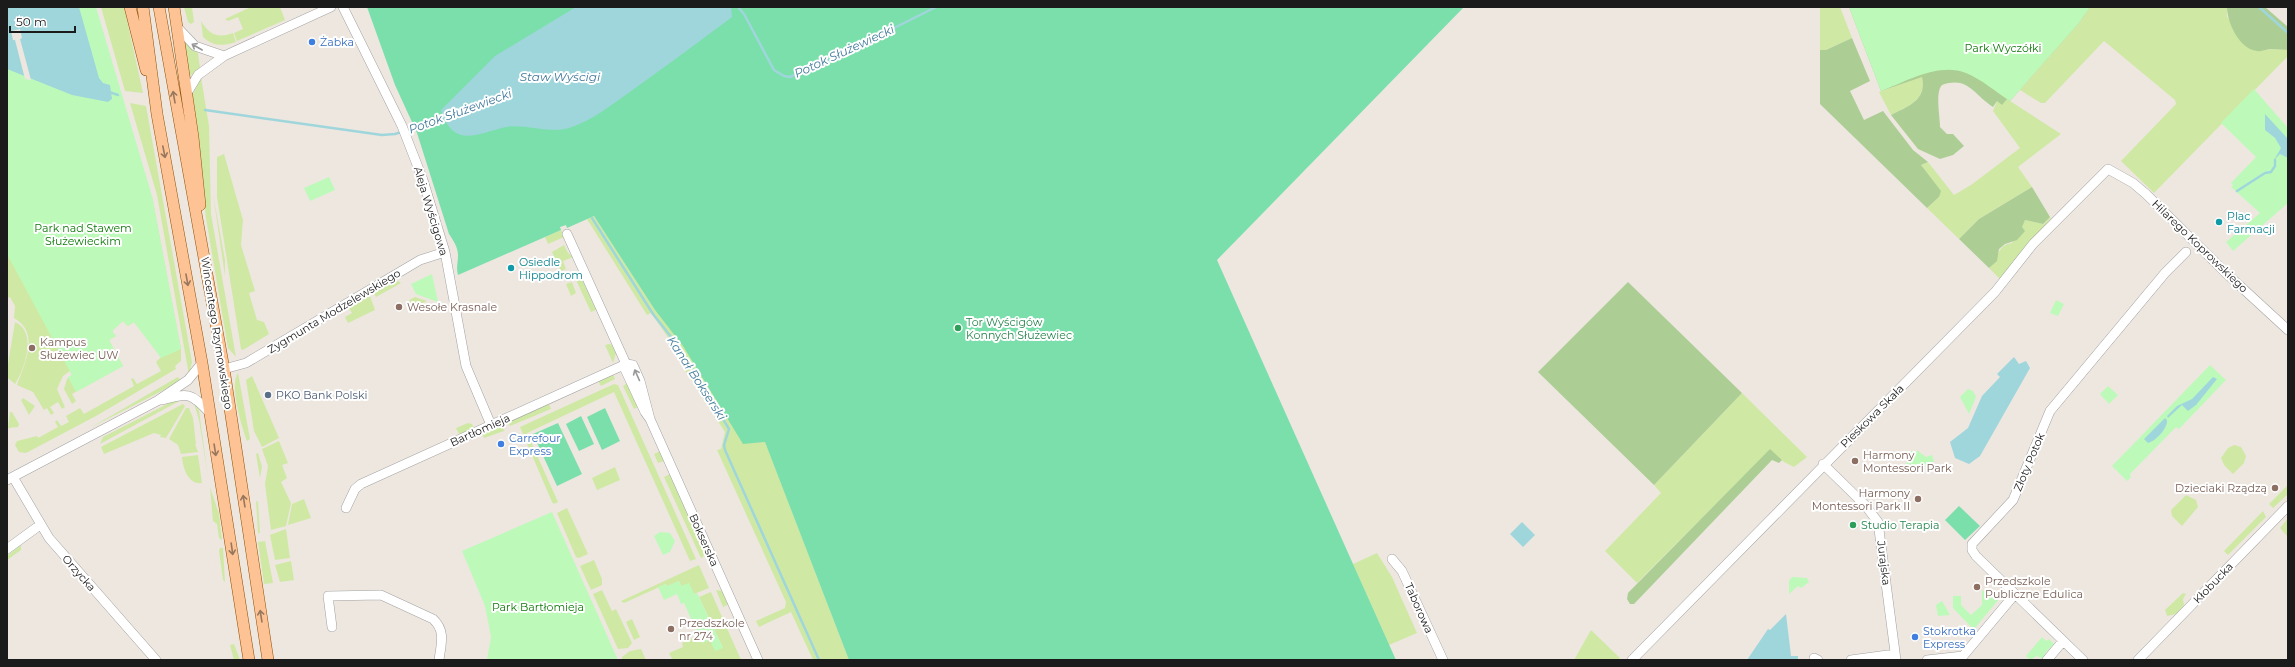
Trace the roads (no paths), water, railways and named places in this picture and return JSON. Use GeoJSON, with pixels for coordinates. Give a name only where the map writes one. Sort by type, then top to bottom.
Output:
{"type":"FeatureCollection","features":[{"type":"Feature","properties":{"kind":"main road","name":"Wincentego Rzymowskiego"},"geometry":{"type":"LineString","coordinates":[[130,7],[157,114]]}},
{"type":"Feature","properties":{"kind":"main road","name":"Wincentego Rzymowskiego"},"geometry":{"type":"LineString","coordinates":[[143,7],[157,114],[202,363],[249,660]]}},
{"type":"Feature","properties":{"kind":"main road","name":"Wincentego Rzymowskiego"},"geometry":{"type":"LineString","coordinates":[[159,7],[188,176],[200,231],[224,369],[268,660]]}},
{"type":"Feature","properties":{"kind":"main road"},"geometry":{"type":"LineString","coordinates":[[174,7],[199,185],[200,231]]}},
{"type":"Feature","properties":{"kind":"street"},"geometry":{"type":"LineString","coordinates":[[187,93],[198,75],[224,56],[331,7]]}},
{"type":"Feature","properties":{"kind":"street","name":"Aleja Wyścigowa"},"geometry":{"type":"LineString","coordinates":[[343,7],[402,126],[423,180],[445,252],[463,357],[470,381],[491,425]]}},
{"type":"Feature","properties":{"kind":"street"},"geometry":{"type":"LineString","coordinates":[[177,27],[195,46],[224,56]]}},
{"type":"Feature","properties":{"kind":"street","name":"Hilarego Koprowskiego"},"geometry":{"type":"LineString","coordinates":[[2108,169],[2133,183],[2146,194],[2227,274],[2288,330]]}},
{"type":"Feature","properties":{"kind":"street","name":"Pieskowa Skała"},"geometry":{"type":"LineString","coordinates":[[1632,660],[1823,464],[1859,431],[1995,292],[2033,244],[2108,169]]}},
{"type":"Feature","properties":{"kind":"street","name":"Bokserska"},"geometry":{"type":"LineString","coordinates":[[567,234],[625,364],[633,365],[638,375],[650,419],[758,660]]}},
{"type":"Feature","properties":{"kind":"street","name":"Zygmunta Modzelewskiego"},"geometry":{"type":"LineString","coordinates":[[224,369],[246,363],[420,260],[445,252]]}},
{"type":"Feature","properties":{"kind":"street","name":"Złoty Potok"},"geometry":{"type":"LineString","coordinates":[[2082,660],[1973,553],[1971,547],[1973,541],[2013,500],[2050,411],[2166,273],[2186,252]]}},
{"type":"Feature","properties":{"kind":"street"},"geometry":{"type":"LineString","coordinates":[[10,479],[157,401],[188,380],[202,363]]}},
{"type":"Feature","properties":{"kind":"street","name":"Bartłomieja"},"geometry":{"type":"LineString","coordinates":[[346,508],[355,489],[361,484],[625,364]]}},
{"type":"Feature","properties":{"kind":"street"},"geometry":{"type":"LineString","coordinates":[[157,401],[186,394],[196,398],[209,412]]}},
{"type":"Feature","properties":{"kind":"street","name":"Jurajska"},"geometry":{"type":"LineString","coordinates":[[1823,464],[1865,505],[1878,522],[1896,657]]}},
{"type":"Feature","properties":{"kind":"street","name":"Orzycka"},"geometry":{"type":"LineString","coordinates":[[10,479],[40,525],[156,660]]}},
{"type":"Feature","properties":{"kind":"street","name":"Kłobucka"},"geometry":{"type":"LineString","coordinates":[[2138,660],[2288,506]]}},
{"type":"Feature","properties":{"kind":"street"},"geometry":{"type":"LineString","coordinates":[[7,549],[40,525]]}},
{"type":"Feature","properties":{"kind":"street","name":"Taborowa"},"geometry":{"type":"LineString","coordinates":[[1392,559],[1402,571],[1443,660]]}},
{"type":"Feature","properties":{"kind":"street"},"geometry":{"type":"LineString","coordinates":[[1927,660],[1956,658],[1963,656],[2015,594]]}},
{"type":"Feature","properties":{"kind":"street"},"geometry":{"type":"LineString","coordinates":[[332,627],[328,596],[382,595],[433,619],[438,623],[442,633],[439,660]]}},
{"type":"Feature","properties":{"kind":"street"},"geometry":{"type":"LineString","coordinates":[[2047,660],[2063,641]]}},
{"type":"Feature","properties":{"kind":"street"},"geometry":{"type":"LineString","coordinates":[[1851,660],[1896,657]]}},
{"type":"Feature","properties":{"kind":"water"},"geometry":{"type":"Polygon","coordinates":[[[7,7],[79,7],[99,78],[103,83],[110,85],[112,99],[108,102],[72,95],[7,69],[7,7]]]}},
{"type":"Feature","properties":{"kind":"water","name":"Staw Wyścigi"},"geometry":{"type":"Polygon","coordinates":[[[576,7],[731,7],[732,17],[594,117],[572,127],[555,130],[514,126],[468,136],[460,135],[453,130],[446,122],[441,110],[495,56],[576,7]]]}},
{"type":"Feature","properties":{"kind":"water"},"geometry":{"type":"Polygon","coordinates":[[[2265,114],[2288,139],[2288,158],[2280,154],[2274,160],[2281,148],[2275,138],[2265,130],[2265,114]]]}},
{"type":"Feature","properties":{"kind":"water"},"geometry":{"type":"Polygon","coordinates":[[[2014,357],[2019,364],[2026,361],[2030,368],[1980,456],[1969,464],[1955,458],[1950,442],[1968,428],[1982,396],[2000,377],[1997,374],[2014,357]]]}},
{"type":"Feature","properties":{"kind":"water"},"geometry":{"type":"Polygon","coordinates":[[[2213,377],[2217,379],[2196,405],[2188,411],[2182,405],[2168,418],[2167,416],[2177,406],[2192,399],[2213,377]]]}},
{"type":"Feature","properties":{"kind":"water"},"geometry":{"type":"Polygon","coordinates":[[[2165,418],[2167,423],[2164,430],[2154,440],[2148,443],[2144,439],[2165,418]]]}},
{"type":"Feature","properties":{"kind":"water"},"geometry":{"type":"Polygon","coordinates":[[[1522,522],[1535,535],[1523,547],[1510,534],[1522,522]]]}},
{"type":"Feature","properties":{"kind":"water"},"geometry":{"type":"Polygon","coordinates":[[[1786,614],[1791,656],[1798,656],[1798,659],[1747,660],[1768,629],[1770,630],[1786,614]]]}},
{"type":"Feature","properties":{"kind":"waterway","name":"Potok Służewiecki"},"geometry":{"type":"LineString","coordinates":[[738,7],[744,14],[774,70],[784,76],[790,77],[824,63],[936,7]]}},
{"type":"Feature","properties":{"kind":"waterway","name":"Potok Służewiecki"},"geometry":{"type":"LineString","coordinates":[[2259,7],[2288,33]]}},
{"type":"Feature","properties":{"kind":"waterway","name":"Potok Służewiecki"},"geometry":{"type":"LineString","coordinates":[[109,92],[118,95]]}},
{"type":"Feature","properties":{"kind":"waterway","name":"Potok Służewiecki"},"geometry":{"type":"LineString","coordinates":[[205,110],[382,135],[395,134],[446,118]]}},
{"type":"Feature","properties":{"kind":"waterway"},"geometry":{"type":"LineString","coordinates":[[2237,191],[2265,173],[2271,172],[2275,166],[2275,160]]}},
{"type":"Feature","properties":{"kind":"waterway","name":"Kanał Bokserski"},"geometry":{"type":"LineString","coordinates":[[592,218],[653,314],[679,347],[729,429],[724,445],[725,450],[819,660]]}},
{"type":"Feature","properties":{"kind":"place","name":"Żabka"},"geometry":{"type":"Point","coordinates":[312,42]}},
{"type":"Feature","properties":{"kind":"place","name":"Plac Farmacji"},"geometry":{"type":"Point","coordinates":[2219,222]}},
{"type":"Feature","properties":{"kind":"place","name":"Osiedle Hippodrom"},"geometry":{"type":"Point","coordinates":[511,268]}},
{"type":"Feature","properties":{"kind":"place","name":"Wesołe Krasnale"},"geometry":{"type":"Point","coordinates":[399,307]}},
{"type":"Feature","properties":{"kind":"place","name":"Tor Wyścigów Konnych Służewiec"},"geometry":{"type":"Point","coordinates":[958,328]}},
{"type":"Feature","properties":{"kind":"place","name":"Kampus Służewiec UW"},"geometry":{"type":"Point","coordinates":[32,348]}},
{"type":"Feature","properties":{"kind":"place","name":"PKO Bank Polski"},"geometry":{"type":"Point","coordinates":[268,395]}},
{"type":"Feature","properties":{"kind":"place","name":"Carrefour Express"},"geometry":{"type":"Point","coordinates":[501,444]}},
{"type":"Feature","properties":{"kind":"place","name":"Harmony Montessori Park"},"geometry":{"type":"Point","coordinates":[1855,461]}},
{"type":"Feature","properties":{"kind":"place","name":"Dzieciaki Rządzą"},"geometry":{"type":"Point","coordinates":[2275,488]}},
{"type":"Feature","properties":{"kind":"place","name":"Harmony Montessori Park II"},"geometry":{"type":"Point","coordinates":[1918,499]}},
{"type":"Feature","properties":{"kind":"place","name":"Studio Terapia"},"geometry":{"type":"Point","coordinates":[1853,525]}},
{"type":"Feature","properties":{"kind":"place","name":"Przedszkole Publiczne Edulica"},"geometry":{"type":"Point","coordinates":[1977,587]}},
{"type":"Feature","properties":{"kind":"place","name":"Przedszkole nr 274"},"geometry":{"type":"Point","coordinates":[671,629]}},
{"type":"Feature","properties":{"kind":"place","name":"Stokrotka Express"},"geometry":{"type":"Point","coordinates":[1915,637]}},
{"type":"Feature","properties":{"kind":"park label","name":"Park Wyczółki"},"geometry":{"type":"Point","coordinates":[2003,48]}},
{"type":"Feature","properties":{"kind":"park label","name":"Park nad Stawem Służewieckim"},"geometry":{"type":"Point","coordinates":[83,234]}},
{"type":"Feature","properties":{"kind":"park label","name":"Park Bartłomieja"},"geometry":{"type":"Point","coordinates":[538,607]}}]}
